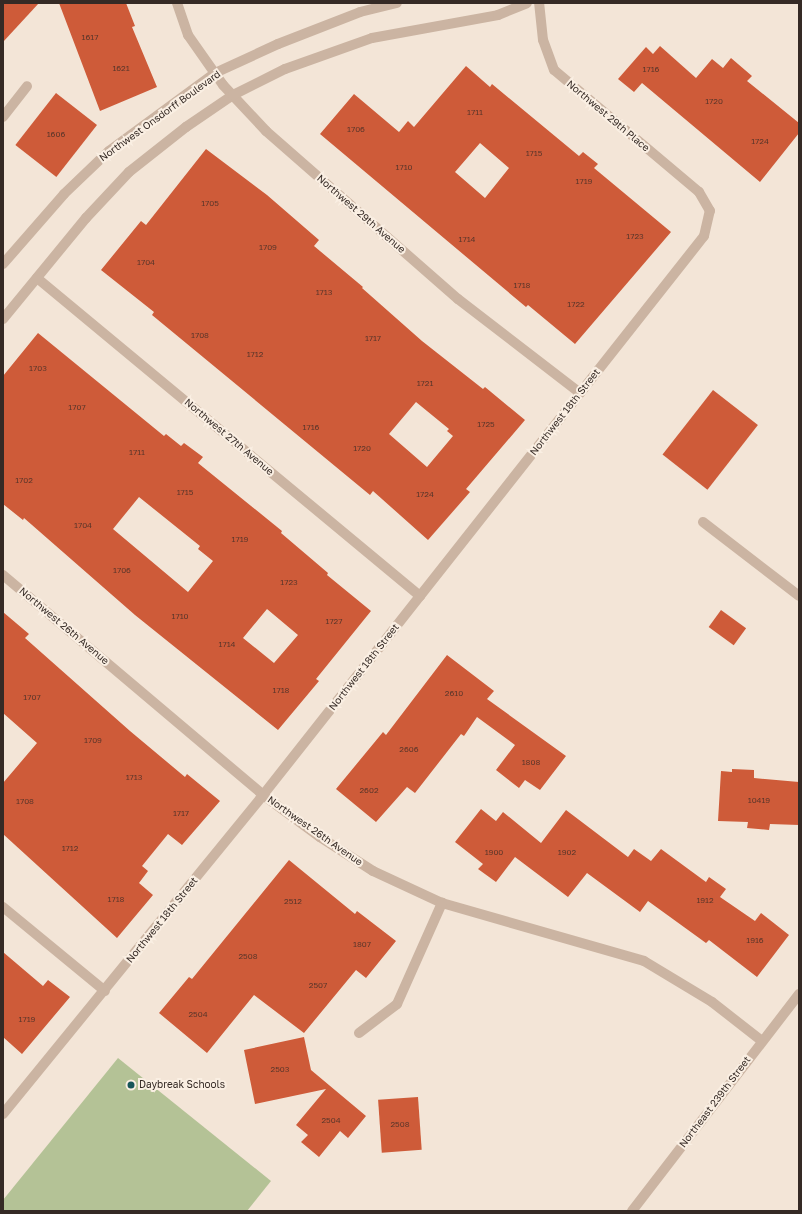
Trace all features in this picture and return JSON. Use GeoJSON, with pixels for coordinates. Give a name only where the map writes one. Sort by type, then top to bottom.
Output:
{"type":"FeatureCollection","features":[{"type":"Feature","properties":{"kind":"street","name":"Northwest 29th Avenue"},"geometry":{"type":"LineString","coordinates":[[177,3],[188,35],[215,73],[266,131],[452,294],[580,393]]}},
{"type":"Feature","properties":{"kind":"street","name":"Northwest Onsdorff Boulevard"},"geometry":{"type":"LineString","coordinates":[[5,258],[64,194],[109,151],[215,73],[278,44],[360,12],[397,3]]}},
{"type":"Feature","properties":{"kind":"street"},"geometry":{"type":"LineString","coordinates":[[3,319],[86,218],[129,172],[186,127],[233,95],[285,69],[372,38],[498,15],[527,3]]}},
{"type":"Feature","properties":{"kind":"street","name":"Northwest 29th Place"},"geometry":{"type":"LineString","coordinates":[[539,3],[543,40],[554,70],[699,192],[710,211]]}},
{"type":"Feature","properties":{"kind":"street"},"geometry":{"type":"LineString","coordinates":[[3,117],[27,86]]}},
{"type":"Feature","properties":{"kind":"street","name":"Northwest 18th Street"},"geometry":{"type":"LineString","coordinates":[[3,1114],[105,991],[263,795],[704,236],[710,211]]}},
{"type":"Feature","properties":{"kind":"street","name":"Northwest 27th Avenue"},"geometry":{"type":"LineString","coordinates":[[37,278],[420,596]]}},
{"type":"Feature","properties":{"kind":"street"},"geometry":{"type":"LineString","coordinates":[[703,522],[799,596]]}},
{"type":"Feature","properties":{"kind":"street","name":"Northwest 26th Avenue"},"geometry":{"type":"LineString","coordinates":[[3,575],[263,795],[320,837],[373,871],[442,903],[644,961],[712,1002],[762,1041]]}},
{"type":"Feature","properties":{"kind":"street"},"geometry":{"type":"LineString","coordinates":[[359,1033],[397,1004],[442,903]]}},
{"type":"Feature","properties":{"kind":"street"},"geometry":{"type":"LineString","coordinates":[[3,907],[105,991]]}},
{"type":"Feature","properties":{"kind":"street","name":"Northeast 239th Street"},"geometry":{"type":"LineString","coordinates":[[632,1211],[799,994]]}},
{"type":"Feature","properties":{"kind":"green space","name":"Daybreak Schools"},"geometry":{"type":"Polygon","coordinates":[[[118,1058],[271,1181],[247,1211],[3,1211],[3,1200],[118,1058]]]}},
{"type":"Feature","properties":{"kind":"building"},"geometry":{"type":"Polygon","coordinates":[[[3,3],[39,3],[3,42],[3,3]]]}},
{"type":"Feature","properties":{"kind":"building"},"geometry":{"type":"Polygon","coordinates":[[[59,3],[126,3],[135,26],[132,27],[157,87],[100,111],[59,3]]]}},
{"type":"Feature","properties":{"kind":"building"},"geometry":{"type":"Polygon","coordinates":[[[660,46],[696,78],[712,59],[723,68],[731,58],[752,76],[747,81],[799,123],[799,133],[760,182],[642,83],[634,92],[618,79],[646,47],[653,54],[660,46]]]}},
{"type":"Feature","properties":{"kind":"building"},"geometry":{"type":"Polygon","coordinates":[[[466,66],[490,87],[492,84],[579,156],[583,152],[598,164],[594,168],[671,232],[575,344],[528,305],[526,307],[320,134],[354,94],[399,132],[408,121],[414,127],[466,66]],[[480,143],[455,172],[485,198],[509,168],[480,143]]]}},
{"type":"Feature","properties":{"kind":"building"},"geometry":{"type":"Polygon","coordinates":[[[56,93],[97,125],[56,177],[15,145],[56,93]]]}},
{"type":"Feature","properties":{"kind":"building"},"geometry":{"type":"Polygon","coordinates":[[[206,149],[267,195],[319,240],[314,246],[363,287],[362,288],[422,341],[483,389],[485,387],[525,420],[466,489],[470,492],[428,540],[373,491],[370,495],[152,315],[154,312],[101,270],[141,221],[146,225],[206,149]],[[416,402],[389,434],[427,467],[453,436],[447,431],[449,429],[416,402]]]}},
{"type":"Feature","properties":{"kind":"building"},"geometry":{"type":"Polygon","coordinates":[[[38,333],[164,436],[166,434],[181,446],[184,443],[203,457],[198,463],[282,531],[281,533],[328,573],[327,575],[371,611],[316,679],[319,681],[278,730],[135,615],[24,518],[23,520],[3,504],[3,376],[38,333]],[[139,497],[113,529],[188,592],[213,561],[198,549],[200,546],[139,497]],[[267,609],[243,638],[274,663],[298,635],[267,609]]]}},
{"type":"Feature","properties":{"kind":"building"},"geometry":{"type":"Polygon","coordinates":[[[713,390],[758,425],[707,490],[663,455],[713,390]]]}},
{"type":"Feature","properties":{"kind":"building"},"geometry":{"type":"Polygon","coordinates":[[[721,610],[746,628],[734,645],[709,627],[721,610]]]}},
{"type":"Feature","properties":{"kind":"building"},"geometry":{"type":"Polygon","coordinates":[[[3,612],[29,634],[25,638],[130,731],[185,777],[187,774],[220,801],[182,845],[168,834],[142,866],[148,871],[139,883],[153,895],[117,938],[3,834],[3,783],[37,743],[3,713],[3,612]]]}},
{"type":"Feature","properties":{"kind":"building"},"geometry":{"type":"Polygon","coordinates":[[[447,655],[494,691],[487,699],[566,756],[540,790],[525,780],[519,788],[496,770],[515,745],[477,717],[464,736],[461,734],[415,793],[407,787],[376,822],[336,789],[383,732],[386,735],[447,655]]]}},
{"type":"Feature","properties":{"kind":"building"},"geometry":{"type":"Polygon","coordinates":[[[732,769],[754,770],[754,778],[799,782],[799,825],[770,824],[769,830],[747,828],[748,822],[718,821],[721,771],[732,772],[732,769]]]}},
{"type":"Feature","properties":{"kind":"building"},"geometry":{"type":"Polygon","coordinates":[[[481,809],[496,821],[503,812],[541,843],[566,810],[628,857],[634,849],[651,861],[661,849],[706,882],[709,877],[726,889],[720,897],[755,921],[761,913],[789,935],[757,977],[709,940],[706,943],[648,901],[640,912],[587,873],[568,897],[515,857],[496,882],[478,869],[483,864],[455,842],[481,809]]]}},
{"type":"Feature","properties":{"kind":"building"},"geometry":{"type":"Polygon","coordinates":[[[289,860],[355,914],[357,911],[396,941],[366,978],[356,970],[304,1033],[254,995],[207,1053],[159,1013],[189,977],[192,979],[289,860]]]}},
{"type":"Feature","properties":{"kind":"building"},"geometry":{"type":"Polygon","coordinates":[[[3,952],[43,986],[48,980],[70,997],[22,1054],[3,1037],[3,952]]]}},
{"type":"Feature","properties":{"kind":"building"},"geometry":{"type":"Polygon","coordinates":[[[304,1037],[311,1070],[366,1116],[348,1138],[340,1131],[319,1157],[301,1142],[308,1135],[296,1125],[326,1089],[255,1104],[244,1050],[304,1037]]]}},
{"type":"Feature","properties":{"kind":"building"},"geometry":{"type":"Polygon","coordinates":[[[418,1097],[422,1150],[382,1153],[378,1100],[418,1097]]]}},
{"type":"Feature","properties":{"kind":"place","name":"Daybreak Schools"},"geometry":{"type":"Point","coordinates":[131,1085]}}]}
